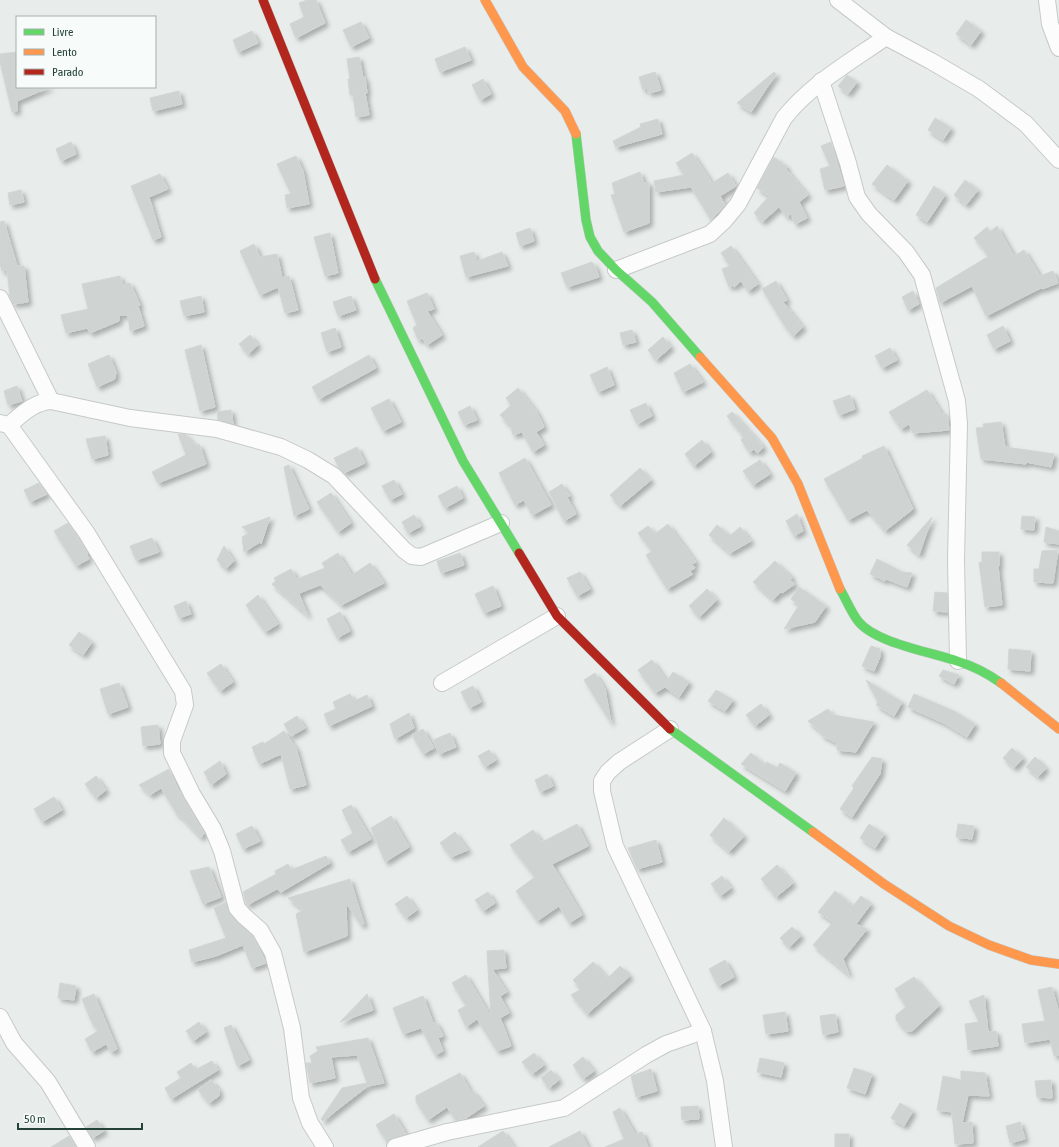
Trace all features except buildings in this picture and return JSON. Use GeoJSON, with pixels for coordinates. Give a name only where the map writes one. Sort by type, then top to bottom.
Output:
{"type":"FeatureCollection","features":[{"type":"Feature","properties":{"kind":"street"},"geometry":{"type":"LineString","coordinates":[[263,0],[369,266],[463,461],[557,616],[670,729],[884,884],[949,926],[989,945],[1031,960],[1059,964]]}},
{"type":"Feature","properties":{"kind":"street"},"geometry":{"type":"LineString","coordinates":[[485,0],[522,67],[556,100],[565,111],[572,124],[577,136],[586,220],[590,237],[598,251],[616,270],[652,302],[772,438],[798,484],[838,585],[858,621],[869,631],[902,645],[958,661],[986,672],[1019,696],[1059,729]]}},
{"type":"Feature","properties":{"kind":"street"},"geometry":{"type":"LineString","coordinates":[[838,0],[886,37],[979,89],[1026,124],[1059,160]]}},
{"type":"Feature","properties":{"kind":"street"},"geometry":{"type":"LineString","coordinates":[[1047,0],[1050,24],[1059,48]]}},
{"type":"Feature","properties":{"kind":"street"},"geometry":{"type":"LineString","coordinates":[[616,270],[710,234],[724,221],[738,204],[784,118],[794,106],[821,81],[886,37]]}},
{"type":"Feature","properties":{"kind":"street"},"geometry":{"type":"LineString","coordinates":[[821,81],[848,163],[857,197],[869,214],[910,257],[922,275],[957,402],[960,424],[956,560],[958,661]]}},
{"type":"Feature","properties":{"kind":"street"},"geometry":{"type":"LineString","coordinates":[[0,298],[51,401]]}},
{"type":"Feature","properties":{"kind":"street"},"geometry":{"type":"LineString","coordinates":[[325,1147],[310,1123],[301,1098],[292,1028],[273,953],[260,930],[237,908],[222,851],[213,829],[192,794],[172,753],[172,740],[184,705],[183,691],[86,532],[5,424],[41,402],[51,401],[130,418],[217,429],[281,447],[308,460],[334,476],[404,550],[412,556],[421,557],[501,523]]}},
{"type":"Feature","properties":{"kind":"street"},"geometry":{"type":"LineString","coordinates":[[442,683],[557,616]]}},
{"type":"Feature","properties":{"kind":"street"},"geometry":{"type":"LineString","coordinates":[[670,729],[619,762],[608,772],[602,781],[602,791],[615,846],[704,1031],[715,1081],[724,1147]]}},
{"type":"Feature","properties":{"kind":"street"},"geometry":{"type":"LineString","coordinates":[[0,1017],[14,1043],[48,1082],[87,1147]]}},
{"type":"Feature","properties":{"kind":"street"},"geometry":{"type":"LineString","coordinates":[[395,1147],[447,1132],[564,1108],[646,1055],[666,1044],[704,1031]]}},
{"type":"Feature","properties":{"kind":"traffic: fast"},"geometry":{"type":"LineString","coordinates":[[576,134],[586,220],[590,237],[598,251],[616,270],[652,302],[700,357]]}},
{"type":"Feature","properties":{"kind":"traffic: fast"},"geometry":{"type":"LineString","coordinates":[[375,279],[463,461],[519,553]]}},
{"type":"Feature","properties":{"kind":"traffic: fast"},"geometry":{"type":"LineString","coordinates":[[840,589],[853,614],[866,629],[904,646],[969,665],[1001,683]]}},
{"type":"Feature","properties":{"kind":"traffic: fast"},"geometry":{"type":"LineString","coordinates":[[670,729],[813,832]]}},
{"type":"Feature","properties":{"kind":"traffic: slow"},"geometry":{"type":"LineString","coordinates":[[485,0],[523,67],[565,111],[576,134]]}},
{"type":"Feature","properties":{"kind":"traffic: slow"},"geometry":{"type":"LineString","coordinates":[[700,357],[772,438],[798,484],[840,589]]}},
{"type":"Feature","properties":{"kind":"traffic: slow"},"geometry":{"type":"LineString","coordinates":[[1001,683],[1059,729]]}},
{"type":"Feature","properties":{"kind":"traffic: slow"},"geometry":{"type":"LineString","coordinates":[[813,832],[884,884],[949,926],[989,945],[1031,960],[1059,964]]}},
{"type":"Feature","properties":{"kind":"traffic: jam"},"geometry":{"type":"LineString","coordinates":[[263,0],[375,279]]}},
{"type":"Feature","properties":{"kind":"traffic: jam"},"geometry":{"type":"LineString","coordinates":[[519,553],[557,616],[670,729]]}}]}
